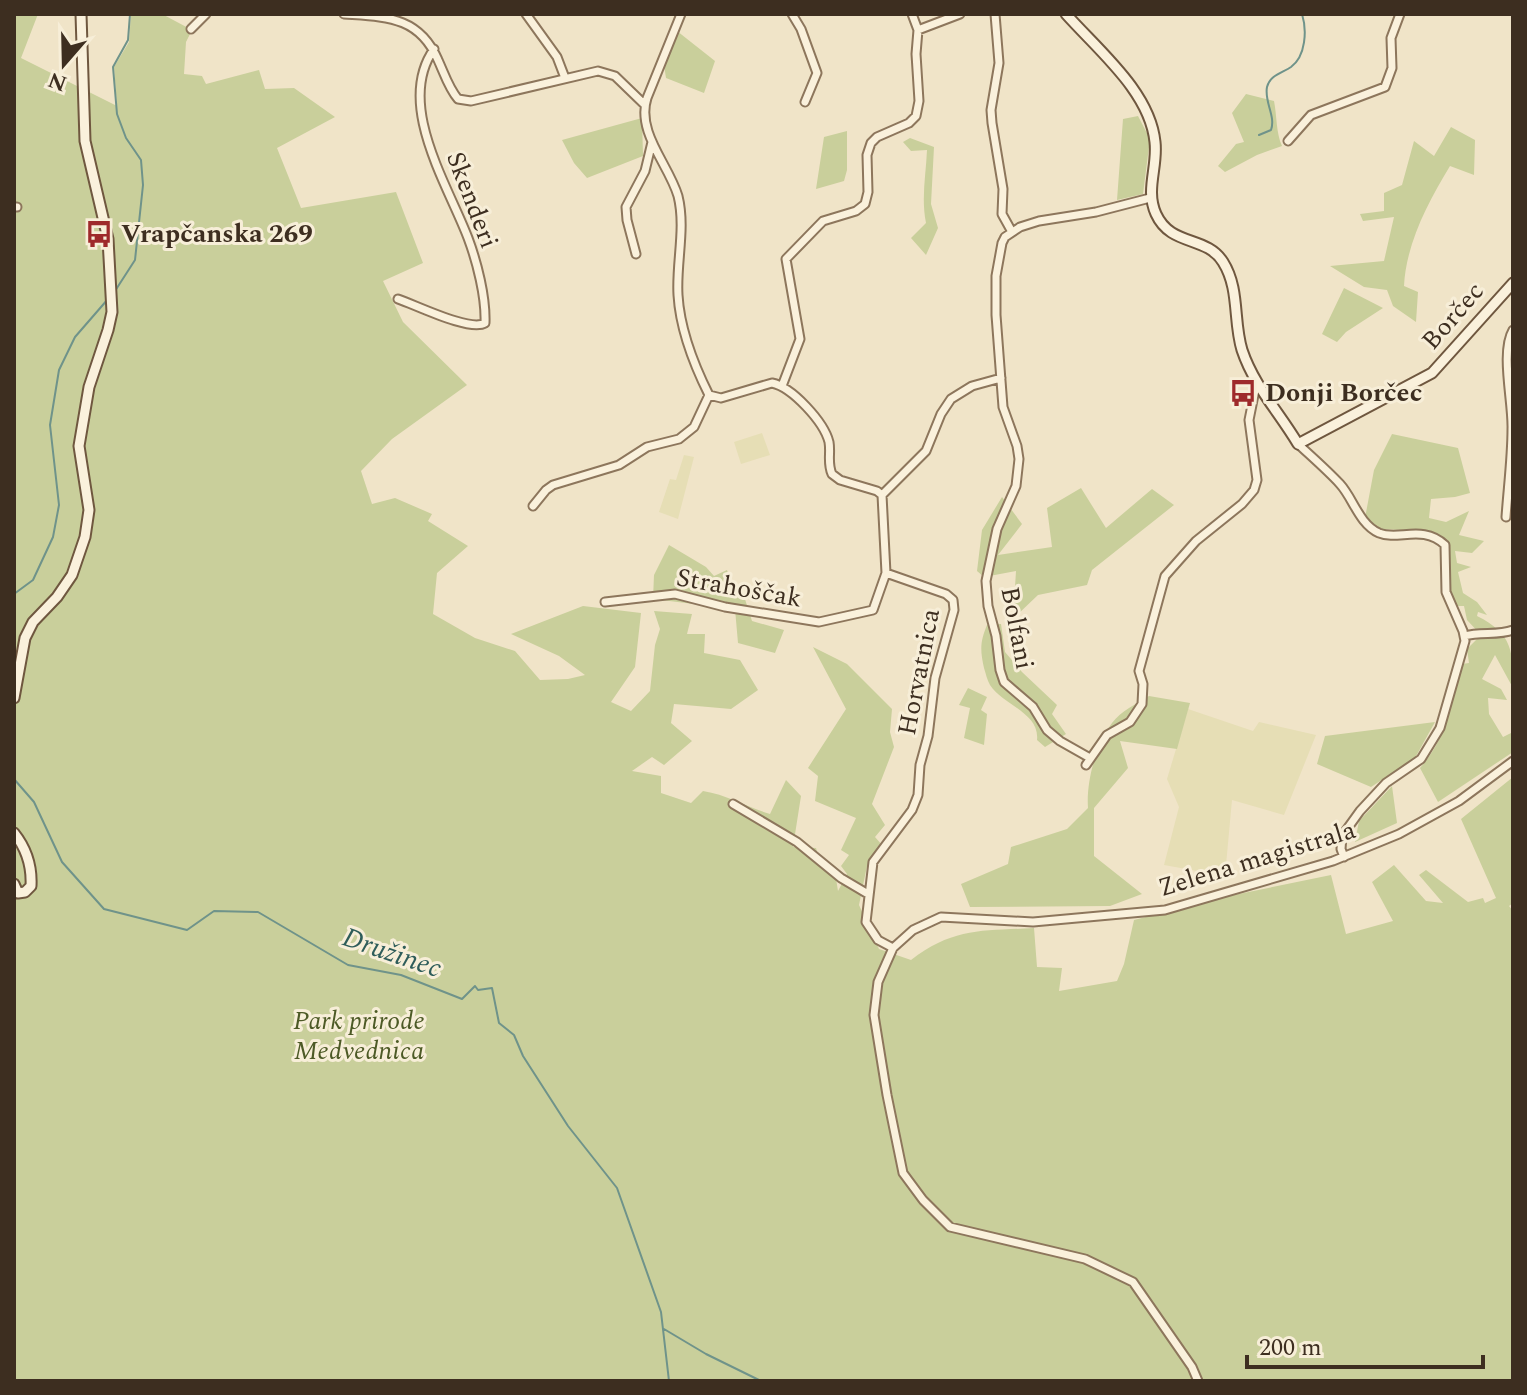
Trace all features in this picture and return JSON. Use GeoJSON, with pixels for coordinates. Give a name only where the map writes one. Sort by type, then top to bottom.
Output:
{"type":"FeatureCollection","features":[{"type":"Feature","properties":{"kind":"street"},"geometry":{"type":"LineString","coordinates":[[14,698],[25,638],[33,622],[57,597],[72,575],[85,537],[89,510],[79,446],[89,387],[112,312],[108,239],[85,141],[81,14]]}},
{"type":"Feature","properties":{"kind":"street"},"geometry":{"type":"LineString","coordinates":[[191,29],[206,14]]}},
{"type":"Feature","properties":{"kind":"street"},"geometry":{"type":"LineString","coordinates":[[344,14],[400,21],[418,31],[434,49],[454,95],[465,101],[592,71],[608,73],[625,82],[645,105]]}},
{"type":"Feature","properties":{"kind":"street"},"geometry":{"type":"LineString","coordinates":[[526,14],[557,57],[565,78]]}},
{"type":"Feature","properties":{"kind":"street"},"geometry":{"type":"LineString","coordinates":[[533,506],[553,485],[619,465],[647,447],[679,439],[694,427],[709,395],[689,349],[678,300],[680,222],[677,195],[652,142],[645,119],[645,105],[681,14]]}},
{"type":"Feature","properties":{"kind":"street"},"geometry":{"type":"LineString","coordinates":[[792,14],[801,29],[817,73],[805,102]]}},
{"type":"Feature","properties":{"kind":"street"},"geometry":{"type":"LineString","coordinates":[[782,386],[800,339],[785,263],[794,249],[823,221],[856,211],[865,204],[868,192],[867,155],[871,143],[877,137],[909,123],[916,116],[919,101],[918,30],[912,14]]}},
{"type":"Feature","properties":{"kind":"street"},"geometry":{"type":"LineString","coordinates":[[918,30],[960,14]]}},
{"type":"Feature","properties":{"kind":"street"},"geometry":{"type":"LineString","coordinates":[[995,14],[1000,54],[992,123],[1003,189],[1002,214],[1012,232],[1039,221],[1096,212],[1150,198]]}},
{"type":"Feature","properties":{"kind":"street"},"geometry":{"type":"LineString","coordinates":[[1066,14],[1134,89],[1145,106],[1155,142],[1150,198],[1163,226],[1181,238],[1211,248],[1226,267],[1235,294],[1240,345],[1256,385],[1298,444],[1341,485],[1365,522],[1379,533],[1417,534],[1438,538],[1445,545],[1446,592],[1465,641],[1440,728],[1421,759],[1386,783],[1360,811],[1342,836],[1344,857]]}},
{"type":"Feature","properties":{"kind":"street"},"geometry":{"type":"LineString","coordinates":[[1288,141],[1311,115],[1385,87],[1392,68],[1391,38],[1400,14]]}},
{"type":"Feature","properties":{"kind":"street","name":"Skenderi"},"geometry":{"type":"LineString","coordinates":[[398,299],[465,324],[477,326],[485,323],[473,252],[439,175],[420,102],[422,77],[434,49]]}},
{"type":"Feature","properties":{"kind":"street"},"geometry":{"type":"LineString","coordinates":[[636,254],[626,207],[645,171],[652,142]]}},
{"type":"Feature","properties":{"kind":"street","name":"Bolfani"},"geometry":{"type":"LineString","coordinates":[[1012,232],[1002,243],[996,276],[996,315],[1005,417],[1019,459],[1016,486],[997,529],[986,581],[988,606],[1004,682],[1033,707],[1047,730],[1088,762],[1107,735],[1130,722],[1142,704],[1143,684],[1139,671],[1165,576],[1196,541],[1242,504],[1254,490],[1257,480],[1249,420],[1256,385]]}},
{"type":"Feature","properties":{"kind":"street","name":"Borčec"},"geometry":{"type":"LineString","coordinates":[[1298,444],[1432,373],[1513,283]]}},
{"type":"Feature","properties":{"kind":"street","name":"Borčec"},"geometry":{"type":"LineString","coordinates":[[1506,517],[1513,427],[1508,351],[1509,336],[1513,330]]}},
{"type":"Feature","properties":{"kind":"street"},"geometry":{"type":"LineString","coordinates":[[886,573],[882,495],[926,451],[941,414],[951,399],[972,386],[1001,378]]}},
{"type":"Feature","properties":{"kind":"street"},"geometry":{"type":"LineString","coordinates":[[709,395],[721,398],[772,383],[782,386],[800,400],[822,429],[829,443],[832,474],[840,480],[882,495]]}},
{"type":"Feature","properties":{"kind":"street","name":"Strahoščak"},"geometry":{"type":"LineString","coordinates":[[605,602],[675,594],[725,607],[819,622],[873,610],[886,573]]}},
{"type":"Feature","properties":{"kind":"street","name":"Horvatnica"},"geometry":{"type":"LineString","coordinates":[[886,573],[946,594],[953,600],[954,610],[935,678],[916,803],[873,862],[865,912],[868,928],[878,940],[893,948]]}},
{"type":"Feature","properties":{"kind":"street"},"geometry":{"type":"LineString","coordinates":[[1464,636],[1475,633],[1502,634],[1513,630]]}},
{"type":"Feature","properties":{"kind":"street","name":"Zelena magistrala"},"geometry":{"type":"LineString","coordinates":[[893,948],[913,930],[941,917],[1033,922],[1165,910],[1344,857],[1399,834],[1459,801],[1513,761]]}},
{"type":"Feature","properties":{"kind":"street"},"geometry":{"type":"LineString","coordinates":[[733,804],[797,842],[841,878],[868,894]]}},
{"type":"Feature","properties":{"kind":"street"},"geometry":{"type":"LineString","coordinates":[[14,833],[26,854],[31,886],[25,892],[18,893],[14,884]]}},
{"type":"Feature","properties":{"kind":"street"},"geometry":{"type":"LineString","coordinates":[[893,948],[878,982],[874,1015],[903,1173],[923,1200],[950,1227],[1085,1259],[1133,1282],[1192,1367],[1198,1381]]}},
{"type":"Feature","properties":{"kind":"shaded area"},"geometry":{"type":"Polygon","coordinates":[[[762,433],[770,455],[741,464],[734,442],[762,433]]]}},
{"type":"Feature","properties":{"kind":"shaded area"},"geometry":{"type":"Polygon","coordinates":[[[684,455],[694,457],[678,519],[659,512],[670,479],[676,480],[684,455]]]}},
{"type":"Feature","properties":{"kind":"shaded area"},"geometry":{"type":"Polygon","coordinates":[[[1188,709],[1253,731],[1259,722],[1316,735],[1284,815],[1232,800],[1225,876],[1164,865],[1179,807],[1167,779],[1188,709]]]}},
{"type":"Feature","properties":{"kind":"green space","name":"Park prirode Medvednica"},"geometry":{"type":"Polygon","coordinates":[[[14,14],[38,14],[21,58],[117,106],[114,67],[129,42],[131,14],[162,14],[192,30],[186,42],[184,74],[202,76],[206,84],[259,70],[265,89],[294,88],[335,117],[277,148],[301,208],[396,192],[423,263],[383,281],[403,322],[467,385],[392,439],[361,471],[372,504],[395,498],[432,514],[428,521],[468,546],[437,573],[433,614],[475,638],[515,651],[540,680],[585,675],[559,656],[511,634],[583,606],[641,613],[635,667],[611,702],[631,711],[650,691],[660,629],[654,611],[692,614],[687,634],[705,634],[704,653],[740,660],[758,690],[731,709],[674,704],[671,723],[692,741],[664,765],[652,757],[632,771],[661,776],[661,793],[691,803],[703,791],[770,814],[786,780],[801,796],[793,847],[816,848],[819,858],[834,866],[838,891],[847,874],[841,866],[849,855],[841,850],[856,818],[815,801],[818,776],[808,768],[846,709],[813,647],[847,664],[892,709],[890,732],[894,747],[872,804],[885,825],[875,837],[882,845],[867,866],[859,905],[879,949],[911,960],[955,936],[1034,928],[1037,967],[1062,968],[1059,991],[1117,981],[1134,920],[1224,897],[1331,875],[1346,934],[1393,921],[1372,882],[1394,865],[1426,901],[1443,903],[1419,875],[1426,870],[1468,902],[1483,898],[1485,903],[1496,898],[1461,819],[1513,777],[1513,903],[1509,906],[1513,911],[1513,1381],[14,1381],[14,14]]]}},
{"type":"Feature","properties":{"kind":"green space"},"geometry":{"type":"Polygon","coordinates":[[[677,31],[715,61],[704,93],[666,78],[664,65],[677,31]]]}},
{"type":"Feature","properties":{"kind":"green space"},"geometry":{"type":"Polygon","coordinates":[[[1246,94],[1274,101],[1282,146],[1225,172],[1218,166],[1236,144],[1244,142],[1232,113],[1246,94]]]}},
{"type":"Feature","properties":{"kind":"green space"},"geometry":{"type":"Polygon","coordinates":[[[1138,116],[1150,139],[1143,194],[1117,200],[1123,119],[1138,116]]]}},
{"type":"Feature","properties":{"kind":"green space"},"geometry":{"type":"Polygon","coordinates":[[[642,118],[643,156],[587,178],[574,163],[562,140],[642,118]]]}},
{"type":"Feature","properties":{"kind":"green space"},"geometry":{"type":"Polygon","coordinates":[[[1451,127],[1475,140],[1474,175],[1450,166],[1420,224],[1409,255],[1404,286],[1418,292],[1416,322],[1393,306],[1387,290],[1364,287],[1330,266],[1384,261],[1394,217],[1363,221],[1360,214],[1384,211],[1384,193],[1402,185],[1414,141],[1434,156],[1451,127]]]}},
{"type":"Feature","properties":{"kind":"green space"},"geometry":{"type":"Polygon","coordinates":[[[847,131],[844,181],[816,189],[824,137],[847,131]]]}},
{"type":"Feature","properties":{"kind":"green space"},"geometry":{"type":"Polygon","coordinates":[[[910,138],[934,147],[931,204],[938,228],[926,255],[911,238],[926,223],[927,150],[911,151],[903,142],[910,138]]]}},
{"type":"Feature","properties":{"kind":"green space"},"geometry":{"type":"Polygon","coordinates":[[[1344,288],[1383,308],[1346,332],[1337,342],[1322,334],[1344,288]]]}},
{"type":"Feature","properties":{"kind":"green space"},"geometry":{"type":"Polygon","coordinates":[[[1392,434],[1458,448],[1470,493],[1431,499],[1429,518],[1446,522],[1469,511],[1459,535],[1484,541],[1472,553],[1455,551],[1457,563],[1471,567],[1458,572],[1463,593],[1477,602],[1487,615],[1478,612],[1477,616],[1498,630],[1511,654],[1513,688],[1495,655],[1482,679],[1501,689],[1507,700],[1488,698],[1489,714],[1503,737],[1513,732],[1513,752],[1438,802],[1420,768],[1443,731],[1462,664],[1469,663],[1467,649],[1481,635],[1467,620],[1464,606],[1455,606],[1449,590],[1448,540],[1402,530],[1381,529],[1365,518],[1374,470],[1392,434]]]}},
{"type":"Feature","properties":{"kind":"green space"},"geometry":{"type":"Polygon","coordinates":[[[1081,488],[1106,528],[1152,489],[1174,505],[1092,570],[1087,585],[1038,595],[1013,619],[1016,571],[984,577],[977,571],[982,530],[1002,497],[1022,524],[998,555],[1052,547],[1047,508],[1081,488]]]}},
{"type":"Feature","properties":{"kind":"green space"},"geometry":{"type":"Polygon","coordinates":[[[669,545],[706,567],[714,576],[727,570],[734,593],[743,593],[752,621],[784,630],[775,653],[738,643],[735,609],[653,599],[654,575],[669,545]]]}},
{"type":"Feature","properties":{"kind":"green space"},"geometry":{"type":"Polygon","coordinates":[[[1001,624],[1005,652],[1057,705],[1052,714],[1066,734],[1045,747],[1037,740],[1033,723],[996,692],[987,679],[981,646],[983,636],[987,625],[1001,624]]]}},
{"type":"Feature","properties":{"kind":"green space"},"geometry":{"type":"Polygon","coordinates":[[[968,688],[987,697],[981,710],[987,714],[984,745],[964,738],[970,708],[959,705],[968,688]]]}},
{"type":"Feature","properties":{"kind":"green space"},"geometry":{"type":"Polygon","coordinates":[[[1149,696],[1190,703],[1177,749],[1120,741],[1128,768],[1094,808],[1094,856],[1142,894],[1110,906],[970,907],[961,884],[1008,864],[1011,847],[1067,829],[1088,808],[1093,764],[1101,741],[1120,715],[1149,696]]]}},
{"type":"Feature","properties":{"kind":"green space"},"geometry":{"type":"Polygon","coordinates":[[[1435,722],[1415,758],[1371,787],[1317,764],[1325,736],[1435,722]]]}},
{"type":"Feature","properties":{"kind":"green space"},"geometry":{"type":"Polygon","coordinates":[[[1392,786],[1397,823],[1355,842],[1359,821],[1392,786]]]}},
{"type":"Feature","properties":{"kind":"waterway"},"geometry":{"type":"LineString","coordinates":[[115,291],[135,260],[143,185],[141,160],[126,138],[117,114],[113,67],[128,40],[130,14]]}},
{"type":"Feature","properties":{"kind":"waterway"},"geometry":{"type":"LineString","coordinates":[[1259,135],[1271,130],[1272,125],[1267,98],[1269,83],[1300,56],[1305,35],[1302,14]]}},
{"type":"Feature","properties":{"kind":"waterway"},"geometry":{"type":"LineString","coordinates":[[14,594],[33,580],[53,537],[59,505],[50,425],[59,370],[75,337],[108,299]]}},
{"type":"Feature","properties":{"kind":"waterway","name":"Družinec"},"geometry":{"type":"LineString","coordinates":[[14,779],[34,802],[62,862],[104,909],[187,930],[214,911],[258,912],[348,965],[401,975],[462,999],[475,986],[478,990],[492,988],[499,1023],[514,1035],[523,1056],[568,1126],[617,1188],[661,1312],[669,1381]]}},
{"type":"Feature","properties":{"kind":"waterway"},"geometry":{"type":"LineString","coordinates":[[664,1329],[761,1381]]}},
{"type":"Feature","properties":{"kind":"place","name":"Vrapčanska 269"},"geometry":{"type":"Point","coordinates":[99,234]}},
{"type":"Feature","properties":{"kind":"place","name":"Donji Borčec"},"geometry":{"type":"Point","coordinates":[1243,393]}}]}
